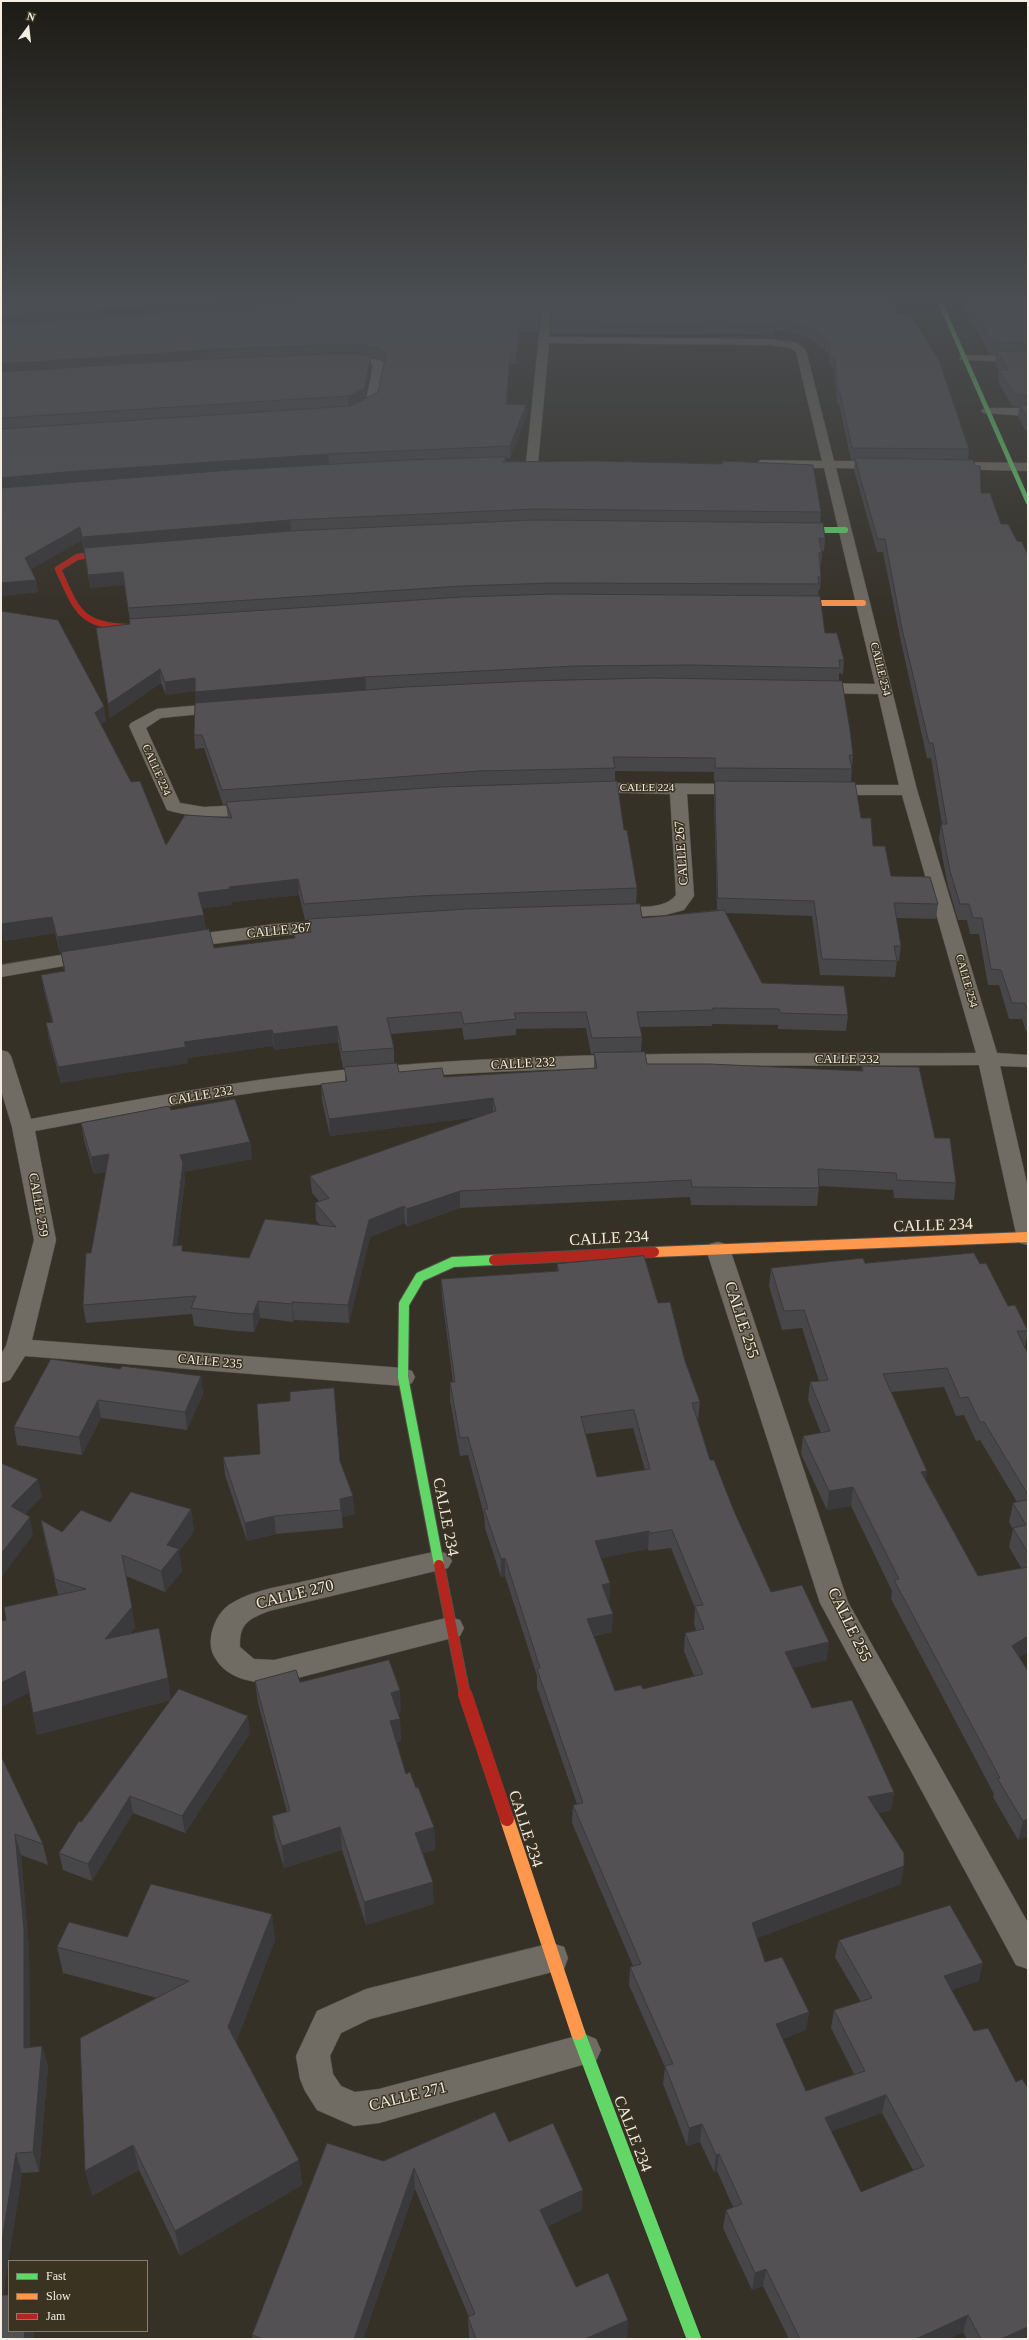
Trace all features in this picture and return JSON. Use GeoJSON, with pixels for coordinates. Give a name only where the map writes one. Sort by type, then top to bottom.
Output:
{"type":"FeatureCollection","features":[{"type":"Feature","properties":{"kind":"street"},"geometry":{"type":"LineString","coordinates":[[337,412],[351,412],[357,409]]}},
{"type":"Feature","properties":{"kind":"street"},"geometry":{"type":"LineString","coordinates":[[532,464],[537,409]]}},
{"type":"Feature","properties":{"kind":"street","name":"CALLE 254"},"geometry":{"type":"LineString","coordinates":[[817,409],[831,464],[844,530],[885,689],[909,790],[988,1059],[1028,1238]]}},
{"type":"Feature","properties":{"kind":"street"},"geometry":{"type":"LineString","coordinates":[[1028,412],[987,411],[1028,502]]}},
{"type":"Feature","properties":{"kind":"street"},"geometry":{"type":"LineString","coordinates":[[516,464],[548,464]]}},
{"type":"Feature","properties":{"kind":"street"},"geometry":{"type":"LineString","coordinates":[[752,464],[894,465]]}},
{"type":"Feature","properties":{"kind":"street"},"geometry":{"type":"LineString","coordinates":[[934,466],[1028,467]]}},
{"type":"Feature","properties":{"kind":"street"},"geometry":{"type":"LineString","coordinates":[[781,529],[844,530]]}},
{"type":"Feature","properties":{"kind":"street"},"geometry":{"type":"LineString","coordinates":[[125,550],[78,555],[66,561],[58,568],[84,620],[102,628],[138,626]]}},
{"type":"Feature","properties":{"kind":"street"},"geometry":{"type":"LineString","coordinates":[[784,603],[863,603]]}},
{"type":"Feature","properties":{"kind":"street"},"geometry":{"type":"LineString","coordinates":[[799,688],[885,689]]}},
{"type":"Feature","properties":{"kind":"street","name":"CALLE 224"},"geometry":{"type":"LineString","coordinates":[[244,706],[157,714],[137,726],[173,806],[187,811],[212,812],[275,808]]}},
{"type":"Feature","properties":{"kind":"street","name":"CALLE 267"},"geometry":{"type":"LineString","coordinates":[[596,912],[658,911],[677,906],[685,896],[678,788]]}},
{"type":"Feature","properties":{"kind":"street","name":"CALLE 224"},"geometry":{"type":"LineString","coordinates":[[570,789],[758,789]]}},
{"type":"Feature","properties":{"kind":"street"},"geometry":{"type":"LineString","coordinates":[[814,790],[909,790]]}},
{"type":"Feature","properties":{"kind":"street","name":"CALLE 267"},"geometry":{"type":"LineString","coordinates":[[164,945],[275,930],[354,924]]}},
{"type":"Feature","properties":{"kind":"street"},"geometry":{"type":"LineString","coordinates":[[1,971],[109,952]]}},
{"type":"Feature","properties":{"kind":"street","name":"CALLE 259"},"geometry":{"type":"LineString","coordinates":[[1,1056],[23,1127],[46,1240],[18,1347],[1,1374]]}},
{"type":"Feature","properties":{"kind":"street","name":"CALLE 232"},"geometry":{"type":"LineString","coordinates":[[23,1127],[244,1088],[387,1072],[552,1062],[988,1059],[1028,1061]]}},
{"type":"Feature","properties":{"kind":"street","name":"CALLE 234"},"geometry":{"type":"LineString","coordinates":[[694,2339],[584,2050],[463,1688],[450,1628],[402,1377],[404,1304],[420,1277],[453,1262],[718,1249],[1028,1238]]}},
{"type":"Feature","properties":{"kind":"street","name":"CALLE 255"},"geometry":{"type":"LineString","coordinates":[[718,1249],[834,1603],[1028,1954]]}},
{"type":"Feature","properties":{"kind":"street","name":"CALLE 235"},"geometry":{"type":"LineString","coordinates":[[18,1347],[402,1377]]}},
{"type":"Feature","properties":{"kind":"street","name":"CALLE 270"},"geometry":{"type":"LineString","coordinates":[[438,1561],[264,1601],[240,1611],[225,1631],[226,1652],[247,1670],[274,1672],[450,1628]]}},
{"type":"Feature","properties":{"kind":"street","name":"CALLE 271"},"geometry":{"type":"LineString","coordinates":[[552,1958],[366,2005],[329,2022],[313,2056],[317,2079],[329,2098],[354,2109],[379,2106],[584,2050]]}},
{"type":"Feature","properties":{"kind":"building"},"geometry":{"type":"Polygon","coordinates":[[[1,409],[140,409],[1,418],[1,409]]]}},
{"type":"Feature","properties":{"kind":"building"},"geometry":{"type":"Polygon","coordinates":[[[302,409],[524,409],[510,446],[328,454],[65,472],[1,478],[1,429],[302,409]]]}},
{"type":"Feature","properties":{"kind":"building"},"geometry":{"type":"Polygon","coordinates":[[[844,409],[956,409],[969,449],[852,448],[844,409]]]}},
{"type":"Feature","properties":{"kind":"building"},"geometry":{"type":"Polygon","coordinates":[[[1022,409],[1028,409],[1028,419],[1022,409]]]}},
{"type":"Feature","properties":{"kind":"building"},"geometry":{"type":"Polygon","coordinates":[[[506,457],[503,462],[594,461],[722,464],[723,461],[813,465],[821,512],[534,509],[290,520],[82,537],[80,527],[25,558],[36,580],[1,583],[1,488],[231,470],[406,460],[506,457]]]}},
{"type":"Feature","properties":{"kind":"building"},"geometry":{"type":"Polygon","coordinates":[[[855,458],[973,460],[975,466],[980,466],[981,493],[990,493],[1001,524],[1008,524],[1017,541],[1022,542],[1028,555],[1028,1013],[1025,1003],[1012,1003],[1001,970],[991,969],[982,918],[973,918],[969,904],[960,904],[950,871],[941,824],[947,824],[933,743],[929,743],[902,629],[885,539],[878,539],[855,458]]]}},
{"type":"Feature","properties":{"kind":"building"},"geometry":{"type":"Polygon","coordinates":[[[534,520],[823,523],[825,539],[819,538],[822,553],[819,553],[821,577],[818,577],[819,584],[554,583],[462,586],[128,608],[123,572],[88,575],[84,548],[290,531],[534,520]]]}},
{"type":"Feature","properties":{"kind":"building"},"geometry":{"type":"Polygon","coordinates":[[[554,594],[820,596],[825,633],[837,633],[844,660],[839,660],[840,668],[692,665],[574,666],[365,677],[195,692],[195,678],[165,682],[160,669],[108,704],[96,628],[130,624],[129,619],[462,597],[554,594]]]}},
{"type":"Feature","properties":{"kind":"building"},"geometry":{"type":"Polygon","coordinates":[[[1,611],[58,620],[104,706],[95,713],[131,782],[140,781],[166,845],[185,815],[232,818],[226,802],[441,787],[617,781],[624,830],[627,830],[637,888],[419,896],[304,904],[298,879],[229,887],[230,889],[198,893],[204,915],[57,937],[52,917],[1,924],[1,611]]]}},
{"type":"Feature","properties":{"kind":"building"},"geometry":{"type":"Polygon","coordinates":[[[653,678],[842,681],[853,755],[849,755],[852,769],[715,768],[715,758],[613,757],[615,768],[479,771],[222,790],[202,735],[194,735],[195,703],[406,687],[529,681],[653,678]]]}},
{"type":"Feature","properties":{"kind":"building"},"geometry":{"type":"Polygon","coordinates":[[[715,781],[855,782],[861,818],[871,818],[873,846],[885,846],[891,876],[930,877],[938,904],[894,903],[901,946],[894,946],[897,961],[822,959],[814,901],[718,898],[715,781]]]}},
{"type":"Feature","properties":{"kind":"building"},"geometry":{"type":"Polygon","coordinates":[[[640,904],[642,918],[724,910],[762,983],[844,986],[848,1015],[780,1013],[779,1009],[713,1008],[713,1010],[637,1012],[642,1037],[592,1038],[586,1012],[514,1013],[516,1019],[464,1024],[461,1012],[387,1018],[394,1048],[342,1052],[337,1026],[273,1034],[272,1030],[184,1042],[186,1047],[58,1067],[46,1023],[53,1022],[41,975],[65,971],[61,952],[209,929],[214,948],[295,938],[294,934],[311,932],[308,919],[467,909],[640,904]]]}},
{"type":"Feature","properties":{"kind":"building"},"geometry":{"type":"Polygon","coordinates":[[[645,1052],[647,1064],[709,1064],[863,1071],[862,1066],[919,1067],[935,1138],[950,1138],[956,1183],[897,1180],[896,1173],[818,1169],[819,1188],[692,1187],[691,1180],[460,1191],[407,1209],[404,1206],[369,1220],[348,1305],[292,1302],[292,1304],[258,1301],[253,1314],[234,1313],[191,1308],[196,1296],[83,1305],[86,1253],[91,1253],[109,1154],[91,1157],[81,1123],[169,1106],[171,1110],[235,1099],[250,1142],[180,1155],[183,1163],[173,1246],[182,1245],[182,1251],[249,1258],[265,1219],[336,1227],[315,1203],[329,1198],[310,1176],[496,1111],[493,1098],[329,1119],[321,1084],[347,1081],[344,1067],[397,1063],[399,1072],[442,1068],[444,1077],[597,1068],[594,1053],[645,1052]]]}},
{"type":"Feature","properties":{"kind":"building"},"geometry":{"type":"Polygon","coordinates":[[[974,1253],[980,1264],[986,1263],[1008,1306],[1015,1305],[1028,1331],[1017,1331],[1028,1354],[1028,1495],[984,1422],[980,1422],[968,1397],[960,1398],[947,1368],[883,1374],[927,1471],[921,1472],[978,1576],[1028,1567],[1028,1636],[1012,1646],[1028,1671],[1028,1819],[1023,1821],[997,1778],[1000,1778],[894,1580],[899,1579],[853,1487],[829,1491],[803,1436],[830,1431],[810,1382],[828,1380],[804,1310],[784,1311],[771,1268],[863,1258],[865,1263],[974,1253]]]}},
{"type":"Feature","properties":{"kind":"building"},"geometry":{"type":"Polygon","coordinates":[[[644,1256],[658,1303],[670,1302],[685,1361],[700,1402],[692,1403],[710,1460],[714,1460],[734,1511],[771,1592],[802,1585],[829,1642],[785,1652],[812,1708],[852,1700],[894,1792],[868,1797],[904,1853],[904,1866],[752,1923],[765,1962],[782,1957],[809,2012],[776,2024],[806,2091],[865,2071],[834,2010],[872,1998],[839,1940],[950,1905],[983,1963],[944,1976],[974,2031],[988,2028],[1016,2082],[1022,2079],[1028,2088],[1028,2327],[1001,2339],[981,2339],[968,2315],[916,2339],[800,2339],[766,2269],[755,2273],[726,2210],[742,2204],[719,2154],[716,2155],[702,2124],[689,2128],[665,2066],[673,2064],[630,1967],[641,1964],[573,1805],[583,1803],[537,1669],[540,1668],[505,1558],[501,1559],[484,1509],[488,1509],[468,1437],[460,1438],[450,1382],[455,1382],[441,1279],[559,1271],[557,1264],[644,1256]],[[634,1410],[581,1417],[597,1477],[650,1469],[634,1410]],[[672,1530],[650,1533],[649,1531],[595,1541],[610,1583],[602,1585],[613,1614],[587,1619],[615,1691],[641,1685],[643,1689],[703,1674],[685,1633],[704,1629],[695,1606],[703,1605],[672,1530]],[[886,2095],[825,2118],[861,2192],[924,2166],[886,2095]]]}},
{"type":"Feature","properties":{"kind":"building"},"geometry":{"type":"Polygon","coordinates":[[[51,1359],[120,1369],[122,1366],[201,1376],[185,1412],[98,1400],[79,1437],[14,1427],[51,1359]]]}},
{"type":"Feature","properties":{"kind":"building"},"geometry":{"type":"Polygon","coordinates":[[[334,1388],[340,1461],[353,1496],[340,1499],[341,1510],[274,1516],[245,1523],[223,1457],[260,1454],[257,1404],[290,1401],[290,1392],[334,1388]]]}},
{"type":"Feature","properties":{"kind":"building"},"geometry":{"type":"Polygon","coordinates":[[[1,1463],[38,1479],[11,1506],[30,1517],[1,1554],[1,1463]]]}},
{"type":"Feature","properties":{"kind":"building"},"geometry":{"type":"Polygon","coordinates":[[[131,1492],[191,1509],[167,1545],[179,1549],[161,1571],[122,1555],[132,1607],[105,1639],[159,1628],[168,1678],[33,1713],[25,1671],[1,1683],[1,1621],[6,1620],[4,1607],[86,1589],[55,1579],[41,1520],[62,1532],[81,1510],[110,1522],[131,1492]]]}},
{"type":"Feature","properties":{"kind":"building"},"geometry":{"type":"Polygon","coordinates":[[[1028,1500],[1028,1553],[1013,1528],[1026,1525],[1013,1503],[1028,1500]]]}},
{"type":"Feature","properties":{"kind":"building"},"geometry":{"type":"Polygon","coordinates":[[[389,1660],[400,1690],[391,1693],[400,1719],[390,1721],[406,1774],[410,1772],[416,1788],[418,1787],[434,1827],[415,1833],[433,1882],[364,1902],[340,1827],[282,1846],[272,1816],[290,1811],[255,1681],[296,1670],[300,1682],[389,1660]]]}},
{"type":"Feature","properties":{"kind":"building"},"geometry":{"type":"Polygon","coordinates":[[[179,1689],[248,1716],[182,1816],[130,1796],[88,1864],[59,1853],[79,1821],[81,1822],[179,1689]]]}},
{"type":"Feature","properties":{"kind":"building"},"geometry":{"type":"Polygon","coordinates":[[[1,1756],[43,1844],[15,1834],[24,1929],[24,2048],[42,2046],[33,2152],[16,2153],[1,2247],[1,1756]]]}},
{"type":"Feature","properties":{"kind":"building"},"geometry":{"type":"Polygon","coordinates":[[[151,1884],[272,1914],[228,2027],[299,2160],[175,2231],[133,2145],[85,2171],[80,2038],[189,1981],[57,1947],[69,1922],[127,1937],[151,1884]]]}},
{"type":"Feature","properties":{"kind":"building"},"geometry":{"type":"Polygon","coordinates":[[[495,2112],[509,2142],[553,2123],[583,2190],[540,2210],[576,2287],[608,2273],[628,2320],[585,2339],[476,2339],[468,2317],[475,2314],[414,2168],[354,2339],[263,2339],[252,2335],[327,2143],[383,2161],[495,2112]]]}},
{"type":"Feature","properties":{"kind":"building"},"geometry":{"type":"Polygon","coordinates":[[[1,2295],[8,2295],[8,2332],[25,2332],[24,2339],[1,2339],[1,2295]]]}},
{"type":"Feature","properties":{"kind":"traffic: fast"},"geometry":{"type":"LineString","coordinates":[[987,409],[1028,502]]}},
{"type":"Feature","properties":{"kind":"traffic: fast"},"geometry":{"type":"LineString","coordinates":[[794,530],[845,530]]}},
{"type":"Feature","properties":{"kind":"traffic: fast"},"geometry":{"type":"LineString","coordinates":[[439,1565],[403,1377],[404,1304],[420,1277],[453,1262],[494,1260]]}},
{"type":"Feature","properties":{"kind":"traffic: fast"},"geometry":{"type":"LineString","coordinates":[[578,2033],[694,2339]]}},
{"type":"Feature","properties":{"kind":"traffic: slow"},"geometry":{"type":"LineString","coordinates":[[792,603],[863,603]]}},
{"type":"Feature","properties":{"kind":"traffic: slow"},"geometry":{"type":"LineString","coordinates":[[654,1252],[1028,1237]]}},
{"type":"Feature","properties":{"kind":"traffic: slow"},"geometry":{"type":"LineString","coordinates":[[507,1819],[578,2033]]}},
{"type":"Feature","properties":{"kind":"traffic: jam"},"geometry":{"type":"LineString","coordinates":[[114,551],[77,557],[58,569],[70,596],[82,614],[100,625],[130,627]]}},
{"type":"Feature","properties":{"kind":"traffic: jam"},"geometry":{"type":"LineString","coordinates":[[494,1260],[654,1252]]}},
{"type":"Feature","properties":{"kind":"traffic: jam"},"geometry":{"type":"LineString","coordinates":[[439,1565],[463,1688],[507,1819]]}}]}
